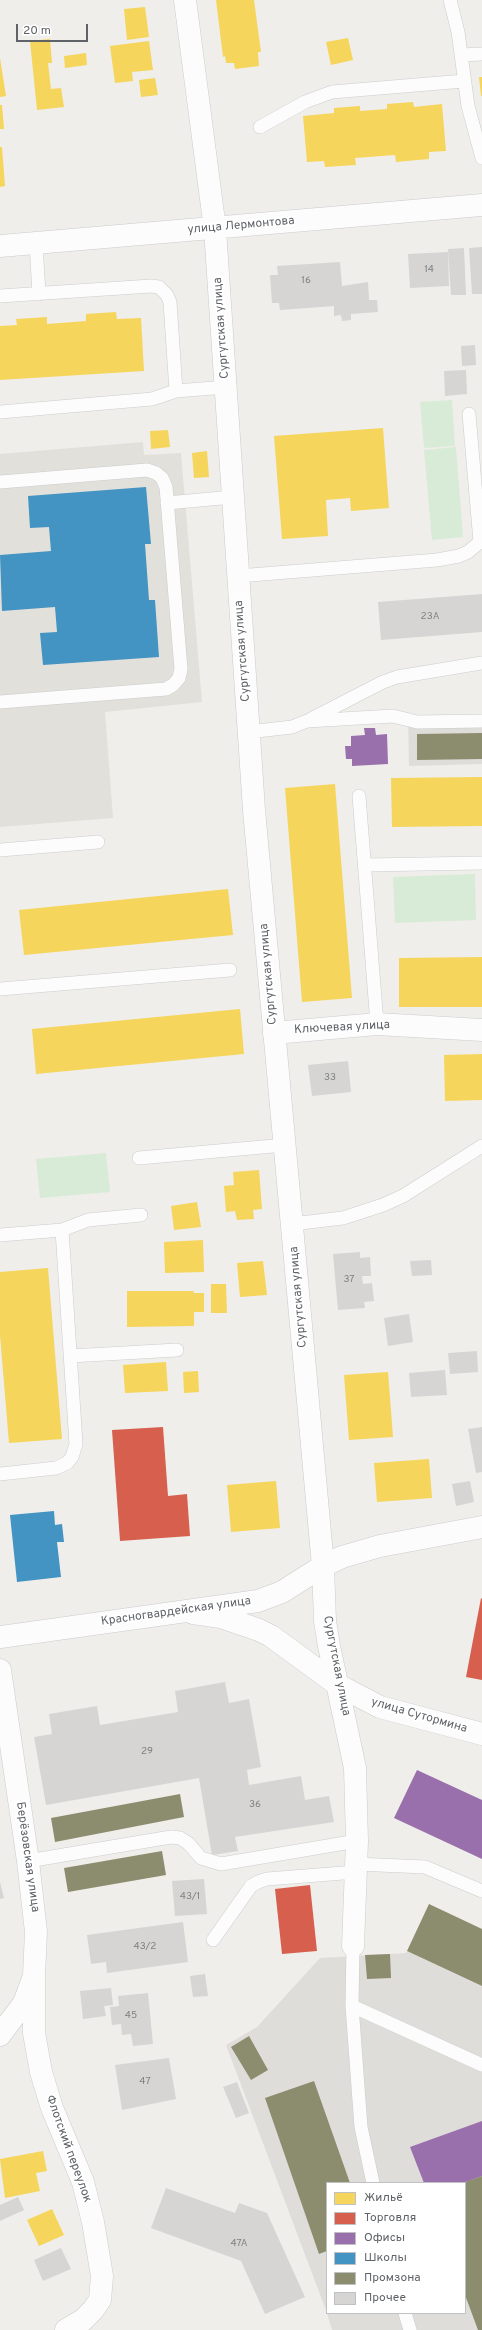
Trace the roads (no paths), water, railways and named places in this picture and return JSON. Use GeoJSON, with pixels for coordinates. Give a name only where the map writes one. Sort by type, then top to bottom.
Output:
{"type":"FeatureCollection","features":[{"type":"Feature","properties":{"kind":"street","name":"Сургутская улица"},"geometry":{"type":"LineString","coordinates":[[185,0],[214,229],[226,387],[248,732],[323,1566],[326,1621],[355,1768],[357,1840],[353,1946]]}},
{"type":"Feature","properties":{"kind":"street","name":"улица Лермонтова"},"geometry":{"type":"LineString","coordinates":[[0,246],[482,205]]}},
{"type":"Feature","properties":{"kind":"street","name":"Ключевая улица"},"geometry":{"type":"LineString","coordinates":[[274,1033],[377,1024],[482,1030]]}},
{"type":"Feature","properties":{"kind":"street","name":"Красногвардейская улица"},"geometry":{"type":"LineString","coordinates":[[0,1637],[96,1622],[188,1612],[271,1597],[296,1585],[323,1566],[342,1557],[380,1546],[482,1528]]}},
{"type":"Feature","properties":{"kind":"street","name":"улица Сутормина"},"geometry":{"type":"LineString","coordinates":[[188,1612],[221,1617],[259,1630],[271,1636],[338,1685],[380,1707],[482,1734]]}},
{"type":"Feature","properties":{"kind":"street","name":"Берёзовская улица"},"geometry":{"type":"LineString","coordinates":[[0,1670],[28,1861],[36,1932],[34,1976],[24,2002],[0,2035]]}},
{"type":"Feature","properties":{"kind":"street","name":"Флотский переулок"},"geometry":{"type":"LineString","coordinates":[[34,1976],[34,2033],[41,2072],[52,2108],[83,2182],[93,2222],[102,2276],[100,2300],[94,2310],[83,2320],[66,2330]]}},
{"type":"Feature","properties":{"kind":"lane"},"geometry":{"type":"LineString","coordinates":[[450,0],[461,55],[468,106],[482,158]]}},
{"type":"Feature","properties":{"kind":"lane"},"geometry":{"type":"LineString","coordinates":[[461,55],[482,54]]}},
{"type":"Feature","properties":{"kind":"lane"},"geometry":{"type":"LineString","coordinates":[[260,127],[305,102],[332,92],[464,81]]}},
{"type":"Feature","properties":{"kind":"lane"},"geometry":{"type":"LineString","coordinates":[[36,243],[39,294]]}},
{"type":"Feature","properties":{"kind":"lane"},"geometry":{"type":"LineString","coordinates":[[0,296],[159,287],[167,295],[170,302],[176,391]]}},
{"type":"Feature","properties":{"kind":"lane"},"geometry":{"type":"LineString","coordinates":[[0,412],[152,399],[176,391],[226,387]]}},
{"type":"Feature","properties":{"kind":"lane"},"geometry":{"type":"LineString","coordinates":[[238,576],[437,560],[459,556],[468,552],[480,542],[469,414]]}},
{"type":"Feature","properties":{"kind":"lane"},"geometry":{"type":"LineString","coordinates":[[0,482],[147,470],[156,473],[162,478],[166,487],[181,669],[179,678],[173,685],[166,689],[0,702]]}},
{"type":"Feature","properties":{"kind":"lane"},"geometry":{"type":"LineString","coordinates":[[167,503],[233,497]]}},
{"type":"Feature","properties":{"kind":"lane"},"geometry":{"type":"LineString","coordinates":[[248,732],[292,727],[396,677],[482,663]]}},
{"type":"Feature","properties":{"kind":"lane"},"geometry":{"type":"LineString","coordinates":[[307,721],[393,716],[417,722],[482,720]]}},
{"type":"Feature","properties":{"kind":"lane"},"geometry":{"type":"LineString","coordinates":[[359,796],[366,865],[377,1024]]}},
{"type":"Feature","properties":{"kind":"lane"},"geometry":{"type":"LineString","coordinates":[[0,850],[98,842]]}},
{"type":"Feature","properties":{"kind":"lane"},"geometry":{"type":"LineString","coordinates":[[366,865],[482,863]]}},
{"type":"Feature","properties":{"kind":"lane"},"geometry":{"type":"LineString","coordinates":[[0,989],[230,970]]}},
{"type":"Feature","properties":{"kind":"lane"},"geometry":{"type":"LineString","coordinates":[[139,1158],[285,1145]]}},
{"type":"Feature","properties":{"kind":"lane"},"geometry":{"type":"LineString","coordinates":[[292,1224],[343,1218],[383,1205],[403,1196],[482,1146]]}},
{"type":"Feature","properties":{"kind":"lane"},"geometry":{"type":"LineString","coordinates":[[0,1235],[62,1230],[88,1220],[141,1215]]}},
{"type":"Feature","properties":{"kind":"lane"},"geometry":{"type":"LineString","coordinates":[[0,1474],[56,1468],[67,1463],[72,1457],[76,1444],[62,1230]]}},
{"type":"Feature","properties":{"kind":"lane"},"geometry":{"type":"LineString","coordinates":[[70,1356],[177,1350]]}},
{"type":"Feature","properties":{"kind":"lane"},"geometry":{"type":"LineString","coordinates":[[28,1861],[170,1837],[180,1838],[188,1843],[201,1858],[221,1864],[357,1840]]}},
{"type":"Feature","properties":{"kind":"lane"},"geometry":{"type":"LineString","coordinates":[[213,1940],[251,1886],[267,1879],[356,1868],[425,1867],[482,1891]]}},
{"type":"Feature","properties":{"kind":"lane"},"geometry":{"type":"LineString","coordinates":[[353,1946],[352,2006],[361,2127],[373,2182]]}},
{"type":"Feature","properties":{"kind":"lane"},"geometry":{"type":"LineString","coordinates":[[352,2006],[482,2065]]}},
{"type":"Feature","properties":{"kind":"lane"},"geometry":{"type":"LineString","coordinates":[[405,2314],[410,2330]]}}]}
